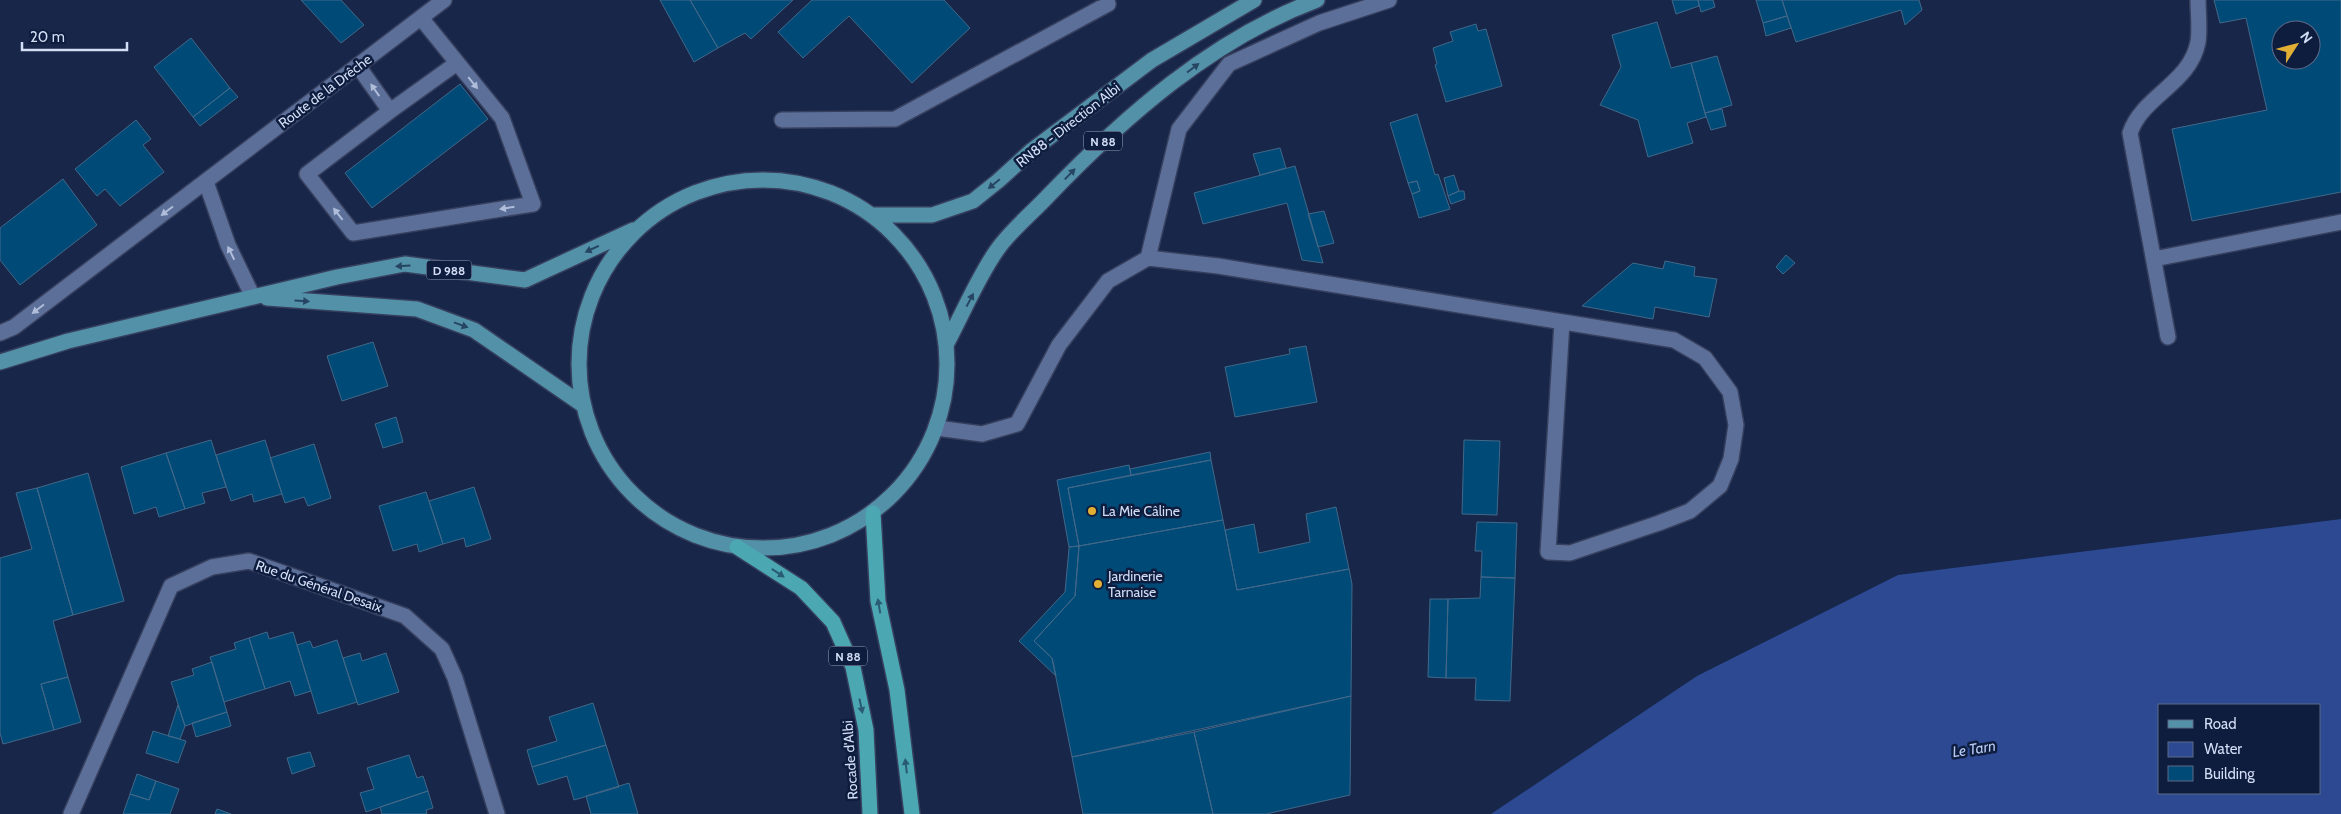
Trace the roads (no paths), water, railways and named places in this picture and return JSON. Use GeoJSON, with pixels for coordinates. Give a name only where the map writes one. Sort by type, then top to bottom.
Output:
{"type":"FeatureCollection","features":[{"type":"Feature","properties":{"kind":"highway","name":"N 88"},"geometry":{"type":"LineString","coordinates":[[873,513],[878,601],[897,690],[912,814]]}},
{"type":"Feature","properties":{"kind":"highway","name":"Rocade d'Albi"},"geometry":{"type":"LineString","coordinates":[[737,547],[800,588],[833,622],[853,667],[866,730],[870,814]]}},
{"type":"Feature","properties":{"kind":"main road","name":"RN88 - Direction Albi"},"geometry":{"type":"LineString","coordinates":[[872,215],[932,216],[973,201],[1031,151],[1152,60],[1254,0]]}},
{"type":"Feature","properties":{"kind":"main road","name":"N 88"},"geometry":{"type":"LineString","coordinates":[[947,343],[998,249],[1086,156],[1156,96],[1219,49],[1291,10],[1317,0]]}},
{"type":"Feature","properties":{"kind":"main road"},"geometry":{"type":"LineString","coordinates":[[777,179],[827,190],[872,215],[909,250],[918,265],[934,294],[947,343],[947,386],[937,428],[912,475],[873,513],[832,536],[785,548],[737,547],[684,531],[638,500],[603,457],[582,405],[578,357],[586,310],[606,266],[636,228],[678,199],[726,182],[777,179]]}},
{"type":"Feature","properties":{"kind":"main road","name":"D 988"},"geometry":{"type":"LineString","coordinates":[[253,297],[337,277],[405,264],[525,280],[636,228]]}},
{"type":"Feature","properties":{"kind":"main road"},"geometry":{"type":"LineString","coordinates":[[0,362],[68,341],[253,297],[418,309],[474,330],[582,405]]}},
{"type":"Feature","properties":{"kind":"street","name":"Route de la Drêche"},"geometry":{"type":"LineString","coordinates":[[0,333],[14,327],[444,0]]}},
{"type":"Feature","properties":{"kind":"street"},"geometry":{"type":"LineString","coordinates":[[1148,258],[1179,129],[1228,64],[1319,23],[1389,0]]}},
{"type":"Feature","properties":{"kind":"street"},"geometry":{"type":"LineString","coordinates":[[2168,337],[2130,133],[2134,121],[2186,72],[2198,43],[2198,0]]}},
{"type":"Feature","properties":{"kind":"street"},"geometry":{"type":"LineString","coordinates":[[782,120],[895,120],[1108,2]]}},
{"type":"Feature","properties":{"kind":"street"},"geometry":{"type":"LineString","coordinates":[[421,18],[502,118],[532,204],[353,233],[307,174],[457,63]]}},
{"type":"Feature","properties":{"kind":"street"},"geometry":{"type":"LineString","coordinates":[[358,66],[390,111]]}},
{"type":"Feature","properties":{"kind":"street"},"geometry":{"type":"LineString","coordinates":[[206,182],[228,245],[253,297]]}},
{"type":"Feature","properties":{"kind":"street"},"geometry":{"type":"LineString","coordinates":[[2154,259],[2341,222]]}},
{"type":"Feature","properties":{"kind":"street"},"geometry":{"type":"LineString","coordinates":[[937,428],[982,434],[1017,424],[1059,345],[1108,281],[1148,258],[1218,266],[1674,340],[1705,358],[1730,392],[1736,425],[1732,459],[1720,486],[1690,511],[1570,553],[1548,552],[1562,322]]}},
{"type":"Feature","properties":{"kind":"street","name":"Rue du Général Desaix"},"geometry":{"type":"LineString","coordinates":[[71,814],[171,586],[212,567],[249,561],[405,616],[442,649],[456,678],[497,814]]}},
{"type":"Feature","properties":{"kind":"water","name":"Le Tarn"},"geometry":{"type":"Polygon","coordinates":[[[2341,519],[2341,814],[1491,814],[1697,676],[1898,575],[2341,519]]]}},
{"type":"Feature","properties":{"kind":"place","name":"La Mie Câline"},"geometry":{"type":"Point","coordinates":[1092,511]}},
{"type":"Feature","properties":{"kind":"place","name":"Jardinerie Tarnaise"},"geometry":{"type":"Point","coordinates":[1098,584]}}]}
